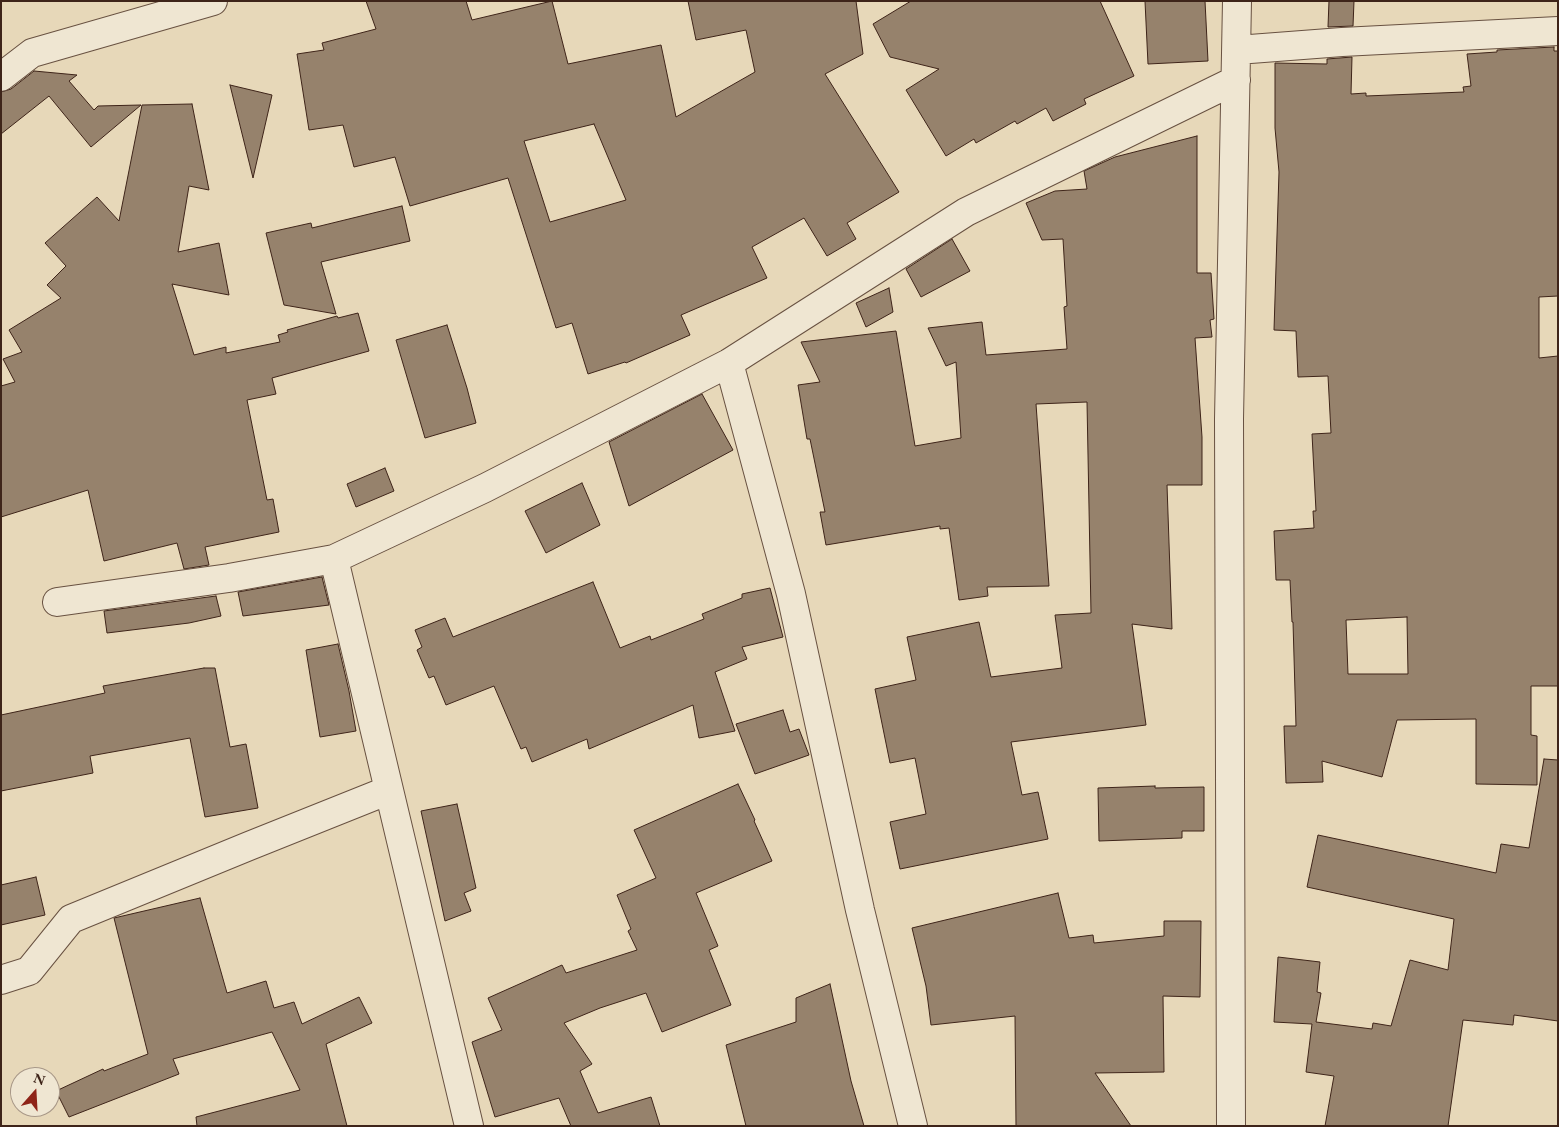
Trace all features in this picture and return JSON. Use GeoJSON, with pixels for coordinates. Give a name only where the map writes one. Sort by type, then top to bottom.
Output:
{"type":"FeatureCollection","features":[{"type":"Feature","properties":{"kind":"street"},"geometry":{"type":"LineString","coordinates":[[1,77],[32,53],[214,1]]}},
{"type":"Feature","properties":{"kind":"street"},"geometry":{"type":"LineString","coordinates":[[1232,1126],[1229,419],[1238,1]]}},
{"type":"Feature","properties":{"kind":"street"},"geometry":{"type":"LineString","coordinates":[[1237,50],[1342,42],[1558,31]]}},
{"type":"Feature","properties":{"kind":"street"},"geometry":{"type":"LineString","coordinates":[[57,602],[229,578],[334,559],[485,488],[729,363],[966,212],[1236,80]]}},
{"type":"Feature","properties":{"kind":"street"},"geometry":{"type":"LineString","coordinates":[[729,363],[790,594],[860,910],[913,1126]]}},
{"type":"Feature","properties":{"kind":"street"},"geometry":{"type":"LineString","coordinates":[[334,559],[469,1126]]}},
{"type":"Feature","properties":{"kind":"street"},"geometry":{"type":"LineString","coordinates":[[1,980],[30,971],[71,919],[240,849],[390,790]]}},
{"type":"Feature","properties":{"kind":"building"},"geometry":{"type":"Polygon","coordinates":[[[366,1],[466,1],[472,20],[552,1],[568,64],[661,45],[676,117],[755,72],[746,30],[696,40],[688,1],[856,1],[863,54],[825,74],[899,192],[847,223],[856,239],[827,256],[804,218],[752,247],[767,278],[681,315],[690,335],[626,363],[588,374],[572,323],[556,328],[508,178],[410,206],[395,157],[354,167],[343,125],[309,130],[297,54],[324,50],[322,43],[376,29],[366,1]],[[594,124],[524,141],[550,222],[626,200],[594,124]]]}},
{"type":"Feature","properties":{"kind":"building"},"geometry":{"type":"Polygon","coordinates":[[[911,1],[1100,1],[1134,76],[1084,99],[1086,104],[1053,121],[1046,108],[1017,124],[1015,121],[976,143],[974,139],[946,156],[906,90],[939,69],[890,57],[873,24],[911,1]]]}},
{"type":"Feature","properties":{"kind":"building"},"geometry":{"type":"Polygon","coordinates":[[[1145,1],[1205,1],[1208,61],[1148,64],[1145,1]]]}},
{"type":"Feature","properties":{"kind":"building"},"geometry":{"type":"Polygon","coordinates":[[[1329,1],[1354,1],[1353,26],[1328,27],[1329,1]]]}},
{"type":"Feature","properties":{"kind":"building"},"geometry":{"type":"Polygon","coordinates":[[[1554,47],[1554,51],[1558,51],[1558,296],[1539,297],[1539,358],[1558,356],[1558,686],[1531,686],[1531,735],[1537,736],[1537,785],[1476,784],[1476,719],[1397,720],[1382,777],[1322,761],[1323,782],[1286,783],[1284,726],[1296,726],[1293,622],[1290,580],[1276,580],[1274,531],[1314,528],[1313,511],[1316,511],[1312,434],[1331,433],[1328,376],[1298,377],[1296,331],[1274,330],[1279,172],[1275,128],[1275,63],[1327,64],[1327,59],[1352,57],[1351,94],[1366,93],[1366,96],[1464,92],[1463,87],[1471,86],[1467,54],[1497,52],[1497,50],[1554,47]],[[1407,617],[1346,620],[1348,674],[1408,674],[1407,617]]]}},
{"type":"Feature","properties":{"kind":"building"},"geometry":{"type":"Polygon","coordinates":[[[34,71],[77,75],[69,81],[94,110],[98,106],[141,105],[91,147],[49,96],[1,134],[1,92],[11,89],[34,71]]]}},
{"type":"Feature","properties":{"kind":"building"},"geometry":{"type":"Polygon","coordinates":[[[230,85],[272,95],[253,178],[230,85]]]}},
{"type":"Feature","properties":{"kind":"building"},"geometry":{"type":"Polygon","coordinates":[[[192,104],[209,190],[189,186],[178,252],[219,243],[229,295],[172,284],[194,355],[226,347],[226,353],[280,342],[278,335],[288,332],[287,330],[337,316],[338,318],[358,313],[369,351],[272,378],[276,394],[247,400],[267,500],[273,499],[279,532],[205,547],[209,565],[184,569],[177,543],[104,561],[88,490],[1,517],[1,386],[15,382],[3,359],[22,352],[9,330],[61,298],[47,285],[66,266],[45,243],[97,197],[119,221],[142,105],[192,104]]]}},
{"type":"Feature","properties":{"kind":"building"},"geometry":{"type":"Polygon","coordinates":[[[1197,136],[1197,273],[1211,273],[1214,319],[1210,320],[1212,337],[1195,338],[1202,437],[1202,485],[1167,485],[1172,629],[1132,624],[1146,725],[1011,742],[1022,795],[1038,792],[1048,839],[900,869],[890,822],[926,814],[915,758],[890,763],[875,689],[916,680],[907,637],[979,622],[991,677],[1062,668],[1055,615],[1091,613],[1087,402],[1036,404],[1049,586],[987,587],[988,596],[959,600],[949,528],[940,529],[940,526],[826,545],[820,512],[825,512],[810,439],[807,439],[798,385],[820,382],[801,342],[896,331],[915,446],[961,438],[956,362],[946,366],[928,328],[982,322],[986,355],[1067,349],[1064,307],[1067,306],[1063,239],[1042,240],[1026,203],[1055,191],[1087,189],[1084,171],[1115,157],[1197,136]]]}},
{"type":"Feature","properties":{"kind":"building"},"geometry":{"type":"Polygon","coordinates":[[[402,206],[410,241],[321,262],[336,314],[284,305],[266,233],[311,223],[312,228],[402,206]]]}},
{"type":"Feature","properties":{"kind":"building"},"geometry":{"type":"Polygon","coordinates":[[[952,239],[970,271],[921,297],[906,269],[952,239]]]}},
{"type":"Feature","properties":{"kind":"building"},"geometry":{"type":"Polygon","coordinates":[[[889,288],[893,312],[866,327],[856,303],[889,288]]]}},
{"type":"Feature","properties":{"kind":"building"},"geometry":{"type":"Polygon","coordinates":[[[447,325],[476,423],[425,438],[396,340],[447,325]]]}},
{"type":"Feature","properties":{"kind":"building"},"geometry":{"type":"Polygon","coordinates":[[[702,394],[733,450],[629,506],[609,442],[702,394]]]}},
{"type":"Feature","properties":{"kind":"building"},"geometry":{"type":"Polygon","coordinates":[[[385,468],[394,491],[356,507],[347,484],[385,468]]]}},
{"type":"Feature","properties":{"kind":"building"},"geometry":{"type":"Polygon","coordinates":[[[582,483],[600,525],[546,553],[525,511],[582,483]]]}},
{"type":"Feature","properties":{"kind":"building"},"geometry":{"type":"Polygon","coordinates":[[[322,577],[329,605],[243,616],[238,592],[322,577]]]}},
{"type":"Feature","properties":{"kind":"building"},"geometry":{"type":"Polygon","coordinates":[[[593,582],[620,648],[650,636],[651,640],[704,619],[702,614],[742,598],[742,594],[770,588],[783,637],[742,647],[747,659],[715,672],[735,731],[699,738],[693,705],[589,749],[587,739],[532,762],[526,747],[521,749],[494,686],[446,705],[434,676],[429,678],[417,650],[422,647],[415,630],[445,618],[453,637],[593,582]]]}},
{"type":"Feature","properties":{"kind":"building"},"geometry":{"type":"Polygon","coordinates":[[[216,596],[221,616],[189,623],[107,633],[104,611],[216,596]]]}},
{"type":"Feature","properties":{"kind":"building"},"geometry":{"type":"Polygon","coordinates":[[[338,644],[356,731],[320,737],[306,650],[338,644]]]}},
{"type":"Feature","properties":{"kind":"building"},"geometry":{"type":"Polygon","coordinates":[[[204,668],[215,668],[230,747],[246,744],[258,808],[205,817],[190,738],[90,756],[93,773],[1,791],[1,715],[105,693],[103,686],[204,668]]]}},
{"type":"Feature","properties":{"kind":"building"},"geometry":{"type":"Polygon","coordinates":[[[783,710],[790,732],[799,729],[809,755],[755,774],[736,724],[783,710]]]}},
{"type":"Feature","properties":{"kind":"building"},"geometry":{"type":"Polygon","coordinates":[[[1544,759],[1558,760],[1558,1021],[1514,1015],[1513,1025],[1463,1020],[1448,1126],[1325,1126],[1334,1076],[1306,1072],[1312,1024],[1274,1022],[1278,957],[1320,962],[1317,992],[1321,993],[1316,1022],[1372,1029],[1373,1023],[1391,1026],[1410,960],[1448,970],[1454,919],[1307,887],[1318,835],[1496,873],[1501,844],[1529,848],[1544,759]]]}},
{"type":"Feature","properties":{"kind":"building"},"geometry":{"type":"Polygon","coordinates":[[[738,784],[772,861],[696,893],[718,946],[709,950],[731,1005],[662,1032],[646,993],[600,1008],[564,1023],[592,1064],[580,1071],[598,1113],[651,1097],[660,1126],[571,1126],[559,1098],[495,1117],[472,1042],[502,1030],[488,998],[562,965],[566,973],[637,950],[628,931],[631,929],[617,895],[656,878],[634,830],[738,784]]]}},
{"type":"Feature","properties":{"kind":"building"},"geometry":{"type":"Polygon","coordinates":[[[1155,786],[1155,788],[1204,787],[1204,831],[1182,831],[1182,838],[1099,841],[1098,788],[1155,786]]]}},
{"type":"Feature","properties":{"kind":"building"},"geometry":{"type":"Polygon","coordinates":[[[457,804],[476,888],[464,893],[471,911],[445,921],[421,811],[457,804]]]}},
{"type":"Feature","properties":{"kind":"building"},"geometry":{"type":"Polygon","coordinates":[[[36,877],[45,915],[1,925],[1,885],[36,877]]]}},
{"type":"Feature","properties":{"kind":"building"},"geometry":{"type":"Polygon","coordinates":[[[1058,893],[1069,938],[1093,935],[1094,943],[1164,936],[1164,921],[1201,921],[1200,997],[1163,996],[1164,1072],[1095,1073],[1131,1126],[1016,1126],[1015,1016],[931,1025],[926,986],[912,928],[1058,893]]]}},
{"type":"Feature","properties":{"kind":"building"},"geometry":{"type":"Polygon","coordinates":[[[200,898],[227,993],[266,981],[274,1008],[294,1002],[302,1024],[359,997],[372,1023],[326,1044],[347,1126],[197,1126],[196,1117],[300,1090],[272,1032],[173,1059],[179,1074],[69,1117],[60,1099],[60,1089],[103,1069],[104,1071],[148,1054],[114,918],[200,898]]]}},
{"type":"Feature","properties":{"kind":"building"},"geometry":{"type":"Polygon","coordinates":[[[830,984],[851,1081],[864,1126],[746,1126],[726,1045],[796,1022],[796,998],[830,984]]]}}]}
